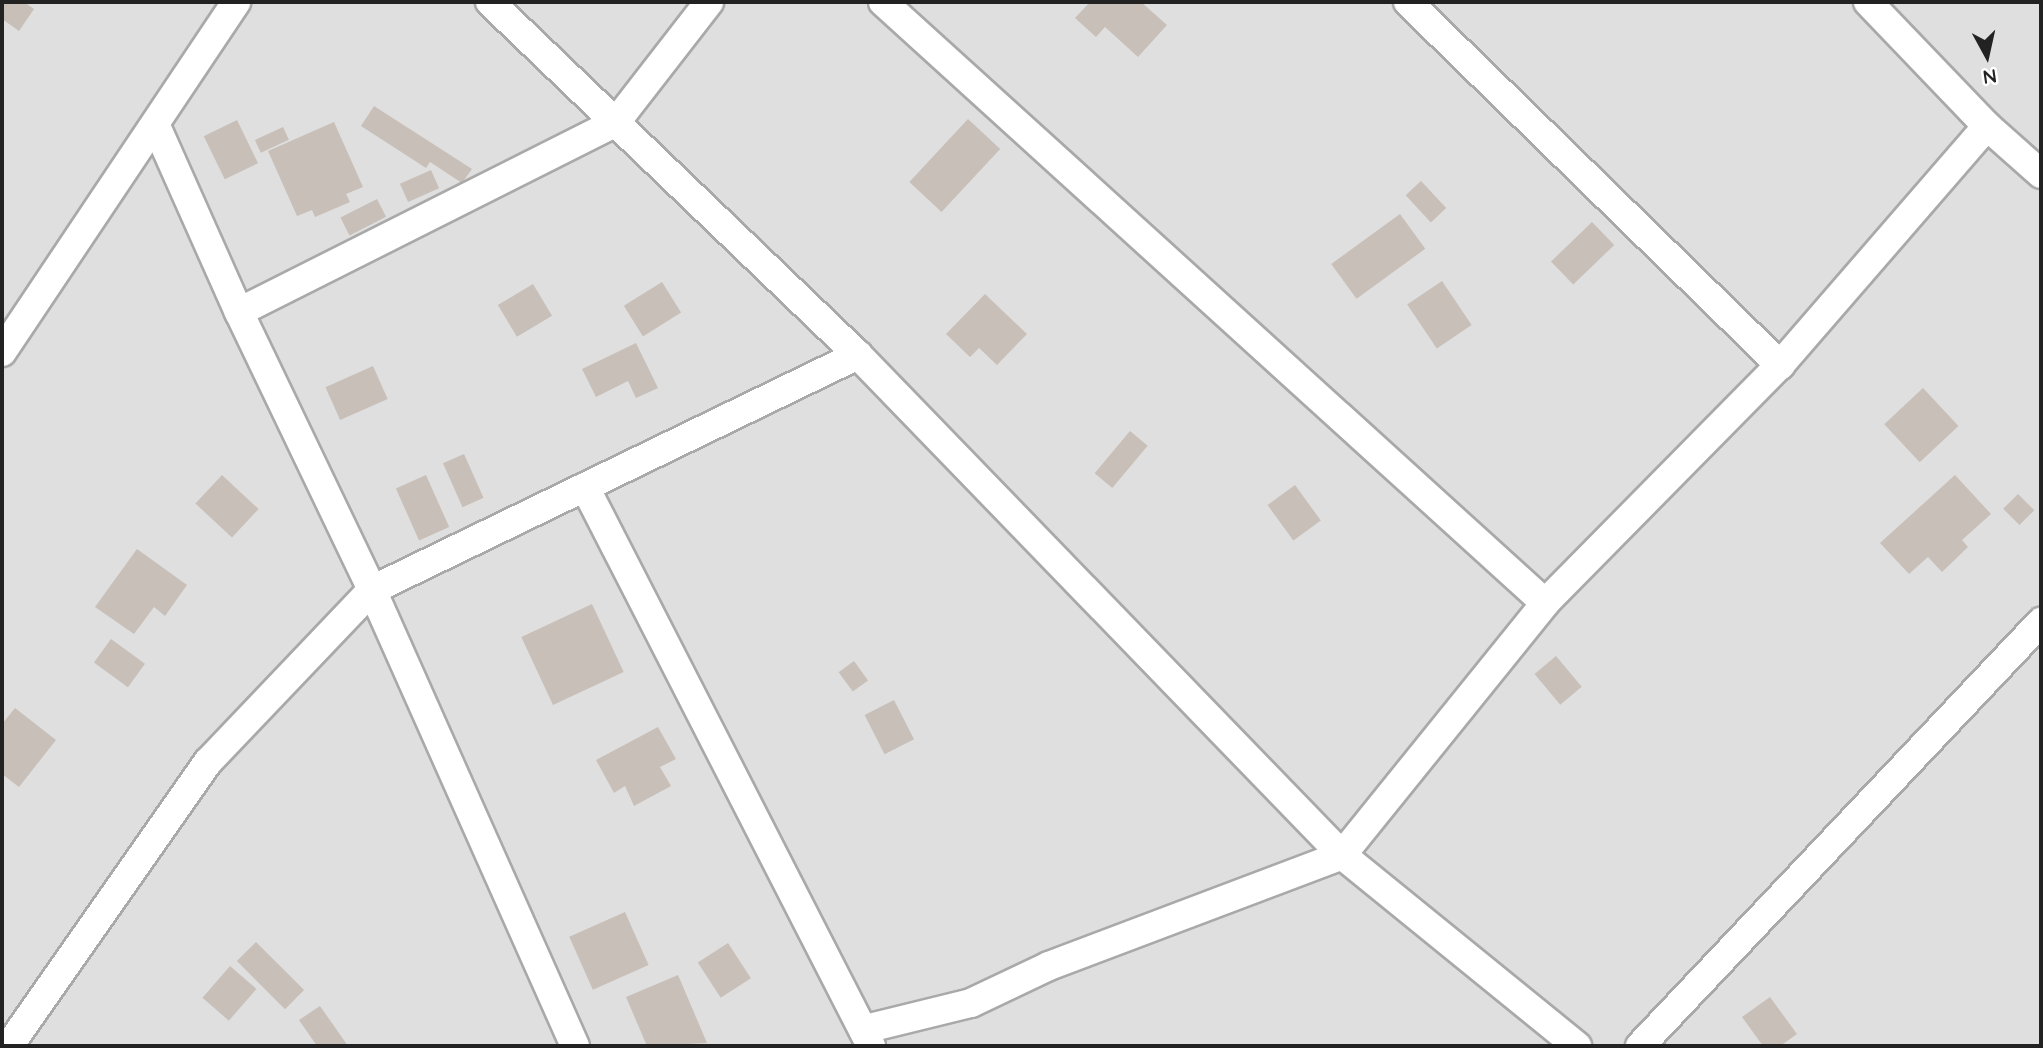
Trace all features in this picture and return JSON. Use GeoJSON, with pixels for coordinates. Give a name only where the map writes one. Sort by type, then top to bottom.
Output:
{"type":"FeatureCollection","features":[{"type":"Feature","properties":{"kind":"street"},"geometry":{"type":"LineString","coordinates":[[2,352],[156,126],[236,2]]}},
{"type":"Feature","properties":{"kind":"street"},"geometry":{"type":"LineString","coordinates":[[490,2],[858,355],[1342,855],[1577,1046]]}},
{"type":"Feature","properties":{"kind":"street"},"geometry":{"type":"LineString","coordinates":[[239,312],[616,122],[709,2]]}},
{"type":"Feature","properties":{"kind":"street"},"geometry":{"type":"LineString","coordinates":[[883,2],[1545,603]]}},
{"type":"Feature","properties":{"kind":"street"},"geometry":{"type":"LineString","coordinates":[[1408,2],[1780,365]]}},
{"type":"Feature","properties":{"kind":"street"},"geometry":{"type":"LineString","coordinates":[[1868,2],[1987,126],[2041,174]]}},
{"type":"Feature","properties":{"kind":"street"},"geometry":{"type":"LineString","coordinates":[[156,126],[239,312],[372,590],[575,1046]]}},
{"type":"Feature","properties":{"kind":"street"},"geometry":{"type":"LineString","coordinates":[[585,487],[868,1038],[971,1003],[1049,966],[1342,855],[1545,603],[1780,365],[1987,126]]}},
{"type":"Feature","properties":{"kind":"street"},"geometry":{"type":"LineString","coordinates":[[9,1046],[208,762],[372,590],[858,355]]}},
{"type":"Feature","properties":{"kind":"street"},"geometry":{"type":"LineString","coordinates":[[1640,1046],[2041,622]]}},
{"type":"Feature","properties":{"kind":"shaded area"},"geometry":{"type":"Polygon","coordinates":[[[2,2],[2041,2],[2041,1046],[2,1046],[2,2]]]}},
{"type":"Feature","properties":{"kind":"building"},"geometry":{"type":"Polygon","coordinates":[[[2,2],[24,2],[34,9],[19,31],[2,19],[2,2]]]}},
{"type":"Feature","properties":{"kind":"building"},"geometry":{"type":"Polygon","coordinates":[[[1090,2],[1141,2],[1167,25],[1138,57],[1105,27],[1096,37],[1075,18],[1090,2]]]}},
{"type":"Feature","properties":{"kind":"building"},"geometry":{"type":"Polygon","coordinates":[[[374,106],[472,169],[462,183],[430,162],[426,168],[361,126],[374,106]]]}},
{"type":"Feature","properties":{"kind":"building"},"geometry":{"type":"Polygon","coordinates":[[[968,119],[1000,149],[942,212],[909,182],[968,119]]]}},
{"type":"Feature","properties":{"kind":"building"},"geometry":{"type":"Polygon","coordinates":[[[237,120],[258,163],[225,179],[204,136],[237,120]]]}},
{"type":"Feature","properties":{"kind":"building"},"geometry":{"type":"Polygon","coordinates":[[[334,122],[363,187],[346,194],[350,202],[315,217],[312,210],[297,216],[268,151],[334,122]]]}},
{"type":"Feature","properties":{"kind":"building"},"geometry":{"type":"Polygon","coordinates":[[[283,127],[289,140],[261,153],[255,140],[283,127]]]}},
{"type":"Feature","properties":{"kind":"building"},"geometry":{"type":"Polygon","coordinates":[[[431,170],[439,188],[408,202],[400,184],[431,170]]]}},
{"type":"Feature","properties":{"kind":"building"},"geometry":{"type":"Polygon","coordinates":[[[1421,181],[1446,208],[1431,222],[1406,195],[1421,181]]]}},
{"type":"Feature","properties":{"kind":"building"},"geometry":{"type":"Polygon","coordinates":[[[377,199],[386,217],[350,235],[340,218],[377,199]]]}},
{"type":"Feature","properties":{"kind":"building"},"geometry":{"type":"Polygon","coordinates":[[[1400,214],[1425,249],[1357,299],[1331,264],[1400,214]]]}},
{"type":"Feature","properties":{"kind":"building"},"geometry":{"type":"Polygon","coordinates":[[[1592,222],[1614,245],[1573,285],[1551,262],[1592,222]]]}},
{"type":"Feature","properties":{"kind":"building"},"geometry":{"type":"Polygon","coordinates":[[[1442,281],[1472,325],[1437,348],[1407,304],[1442,281]]]}},
{"type":"Feature","properties":{"kind":"building"},"geometry":{"type":"Polygon","coordinates":[[[662,282],[681,313],[643,336],[624,306],[662,282]]]}},
{"type":"Feature","properties":{"kind":"building"},"geometry":{"type":"Polygon","coordinates":[[[533,284],[552,316],[517,337],[498,305],[533,284]]]}},
{"type":"Feature","properties":{"kind":"building"},"geometry":{"type":"Polygon","coordinates":[[[985,294],[1027,334],[997,365],[979,348],[970,357],[946,334],[985,294]]]}},
{"type":"Feature","properties":{"kind":"building"},"geometry":{"type":"Polygon","coordinates":[[[636,343],[658,388],[636,398],[628,381],[596,397],[582,369],[636,343]]]}},
{"type":"Feature","properties":{"kind":"building"},"geometry":{"type":"Polygon","coordinates":[[[373,366],[388,399],[340,420],[325,387],[373,366]]]}},
{"type":"Feature","properties":{"kind":"building"},"geometry":{"type":"Polygon","coordinates":[[[1923,388],[1958,426],[1920,462],[1884,424],[1923,388]]]}},
{"type":"Feature","properties":{"kind":"building"},"geometry":{"type":"Polygon","coordinates":[[[1130,431],[1148,446],[1112,488],[1095,473],[1130,431]]]}},
{"type":"Feature","properties":{"kind":"building"},"geometry":{"type":"Polygon","coordinates":[[[464,454],[484,498],[463,507],[443,463],[464,454]]]}},
{"type":"Feature","properties":{"kind":"building"},"geometry":{"type":"Polygon","coordinates":[[[222,475],[259,509],[232,538],[195,504],[222,475]]]}},
{"type":"Feature","properties":{"kind":"building"},"geometry":{"type":"Polygon","coordinates":[[[426,475],[449,527],[419,540],[396,488],[426,475]]]}},
{"type":"Feature","properties":{"kind":"building"},"geometry":{"type":"Polygon","coordinates":[[[1955,475],[1991,514],[1962,540],[1968,547],[1942,572],[1928,557],[1909,574],[1880,543],[1955,475]]]}},
{"type":"Feature","properties":{"kind":"building"},"geometry":{"type":"Polygon","coordinates":[[[1295,485],[1321,521],[1293,541],[1267,505],[1295,485]]]}},
{"type":"Feature","properties":{"kind":"building"},"geometry":{"type":"Polygon","coordinates":[[[2018,494],[2034,510],[2019,525],[2003,509],[2018,494]]]}},
{"type":"Feature","properties":{"kind":"building"},"geometry":{"type":"Polygon","coordinates":[[[137,549],[187,585],[165,616],[154,607],[134,634],[95,607],[137,549]]]}},
{"type":"Feature","properties":{"kind":"building"},"geometry":{"type":"Polygon","coordinates":[[[592,604],[624,672],[553,705],[521,637],[592,604]]]}},
{"type":"Feature","properties":{"kind":"building"},"geometry":{"type":"Polygon","coordinates":[[[111,639],[145,664],[128,687],[94,662],[111,639]]]}},
{"type":"Feature","properties":{"kind":"building"},"geometry":{"type":"Polygon","coordinates":[[[1556,656],[1582,687],[1560,705],[1535,674],[1556,656]]]}},
{"type":"Feature","properties":{"kind":"building"},"geometry":{"type":"Polygon","coordinates":[[[854,661],[868,680],[853,692],[839,672],[854,661]]]}},
{"type":"Feature","properties":{"kind":"building"},"geometry":{"type":"Polygon","coordinates":[[[894,700],[914,739],[885,754],[865,715],[894,700]]]}},
{"type":"Feature","properties":{"kind":"building"},"geometry":{"type":"Polygon","coordinates":[[[15,708],[56,740],[19,787],[2,774],[2,724],[15,708]]]}},
{"type":"Feature","properties":{"kind":"building"},"geometry":{"type":"Polygon","coordinates":[[[658,727],[676,759],[660,767],[671,786],[634,806],[625,786],[614,793],[596,760],[658,727]]]}},
{"type":"Feature","properties":{"kind":"building"},"geometry":{"type":"Polygon","coordinates":[[[625,912],[649,965],[593,990],[569,937],[625,912]]]}},
{"type":"Feature","properties":{"kind":"building"},"geometry":{"type":"Polygon","coordinates":[[[256,942],[304,990],[285,1009],[237,961],[256,942]]]}},
{"type":"Feature","properties":{"kind":"building"},"geometry":{"type":"Polygon","coordinates":[[[728,943],[751,978],[721,998],[698,963],[728,943]]]}},
{"type":"Feature","properties":{"kind":"building"},"geometry":{"type":"Polygon","coordinates":[[[230,966],[256,989],[229,1021],[202,998],[230,966]]]}},
{"type":"Feature","properties":{"kind":"building"},"geometry":{"type":"Polygon","coordinates":[[[678,975],[707,1043],[647,1046],[626,997],[678,975]]]}},
{"type":"Feature","properties":{"kind":"building"},"geometry":{"type":"Polygon","coordinates":[[[1770,997],[1797,1034],[1780,1046],[1763,1046],[1742,1017],[1770,997]]]}},
{"type":"Feature","properties":{"kind":"building"},"geometry":{"type":"Polygon","coordinates":[[[320,1006],[348,1046],[317,1046],[299,1020],[320,1006]]]}}]}
